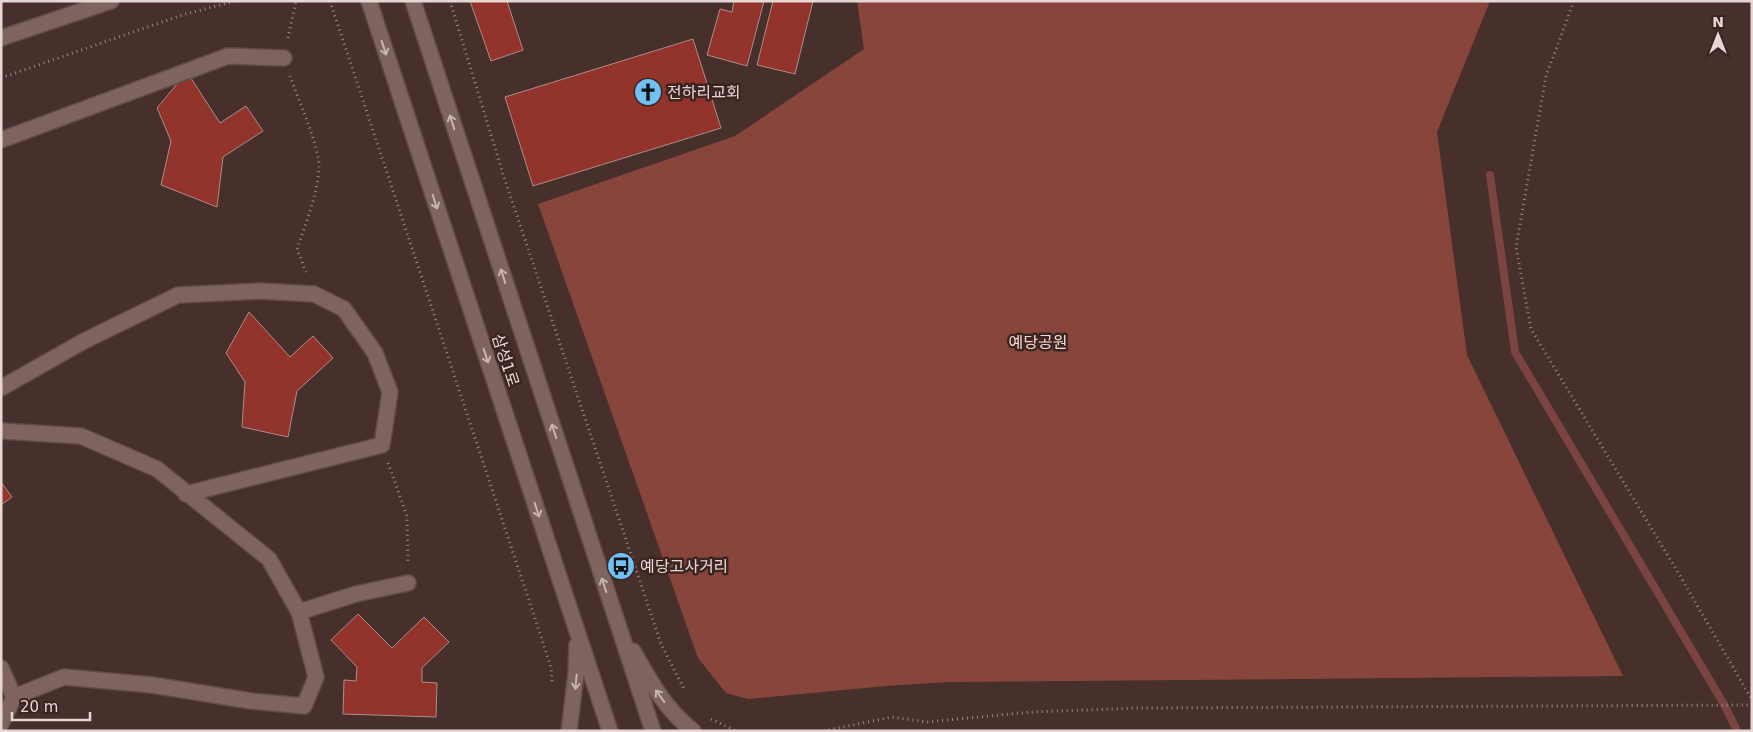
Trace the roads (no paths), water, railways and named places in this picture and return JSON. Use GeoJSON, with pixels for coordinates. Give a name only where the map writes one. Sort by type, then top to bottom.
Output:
{"type":"FeatureCollection","features":[{"type":"Feature","properties":{"kind":"street"},"geometry":{"type":"LineString","coordinates":[[1,38],[111,1]]}},
{"type":"Feature","properties":{"kind":"street","name":"삼성1로"},"geometry":{"type":"LineString","coordinates":[[369,1],[610,731]]}},
{"type":"Feature","properties":{"kind":"street","name":"삼성1로"},"geometry":{"type":"LineString","coordinates":[[413,1],[653,731]]}},
{"type":"Feature","properties":{"kind":"street"},"geometry":{"type":"LineString","coordinates":[[1,140],[228,56],[284,58]]}},
{"type":"Feature","properties":{"kind":"street"},"geometry":{"type":"LineString","coordinates":[[1,388],[84,341],[178,295],[259,290],[314,294],[344,310],[375,352],[390,392],[382,446],[186,494]]}},
{"type":"Feature","properties":{"kind":"street"},"geometry":{"type":"LineString","coordinates":[[1,431],[81,436],[157,469],[269,560],[299,612],[316,676],[304,706],[251,701],[152,685],[64,677],[14,697],[1,724]]}},
{"type":"Feature","properties":{"kind":"street"},"geometry":{"type":"LineString","coordinates":[[299,612],[356,594],[408,583]]}},
{"type":"Feature","properties":{"kind":"street"},"geometry":{"type":"LineString","coordinates":[[616,620],[654,688],[675,717],[693,731]]}},
{"type":"Feature","properties":{"kind":"street"},"geometry":{"type":"LineString","coordinates":[[569,731],[576,674],[578,633]]}},
{"type":"Feature","properties":{"kind":"street"},"geometry":{"type":"LineString","coordinates":[[1,668],[14,697]]}},
{"type":"Feature","properties":{"kind":"waterway"},"geometry":{"type":"LineString","coordinates":[[1490,175],[1515,352],[1725,706],[1737,731]]}},
{"type":"Feature","properties":{"kind":"place","name":"전하리교회"},"geometry":{"type":"Point","coordinates":[648,92]}},
{"type":"Feature","properties":{"kind":"place","name":"예당고사거리"},"geometry":{"type":"Point","coordinates":[621,566]}},
{"type":"Feature","properties":{"kind":"park label","name":"예당공원"},"geometry":{"type":"Point","coordinates":[1038,342]}}]}
